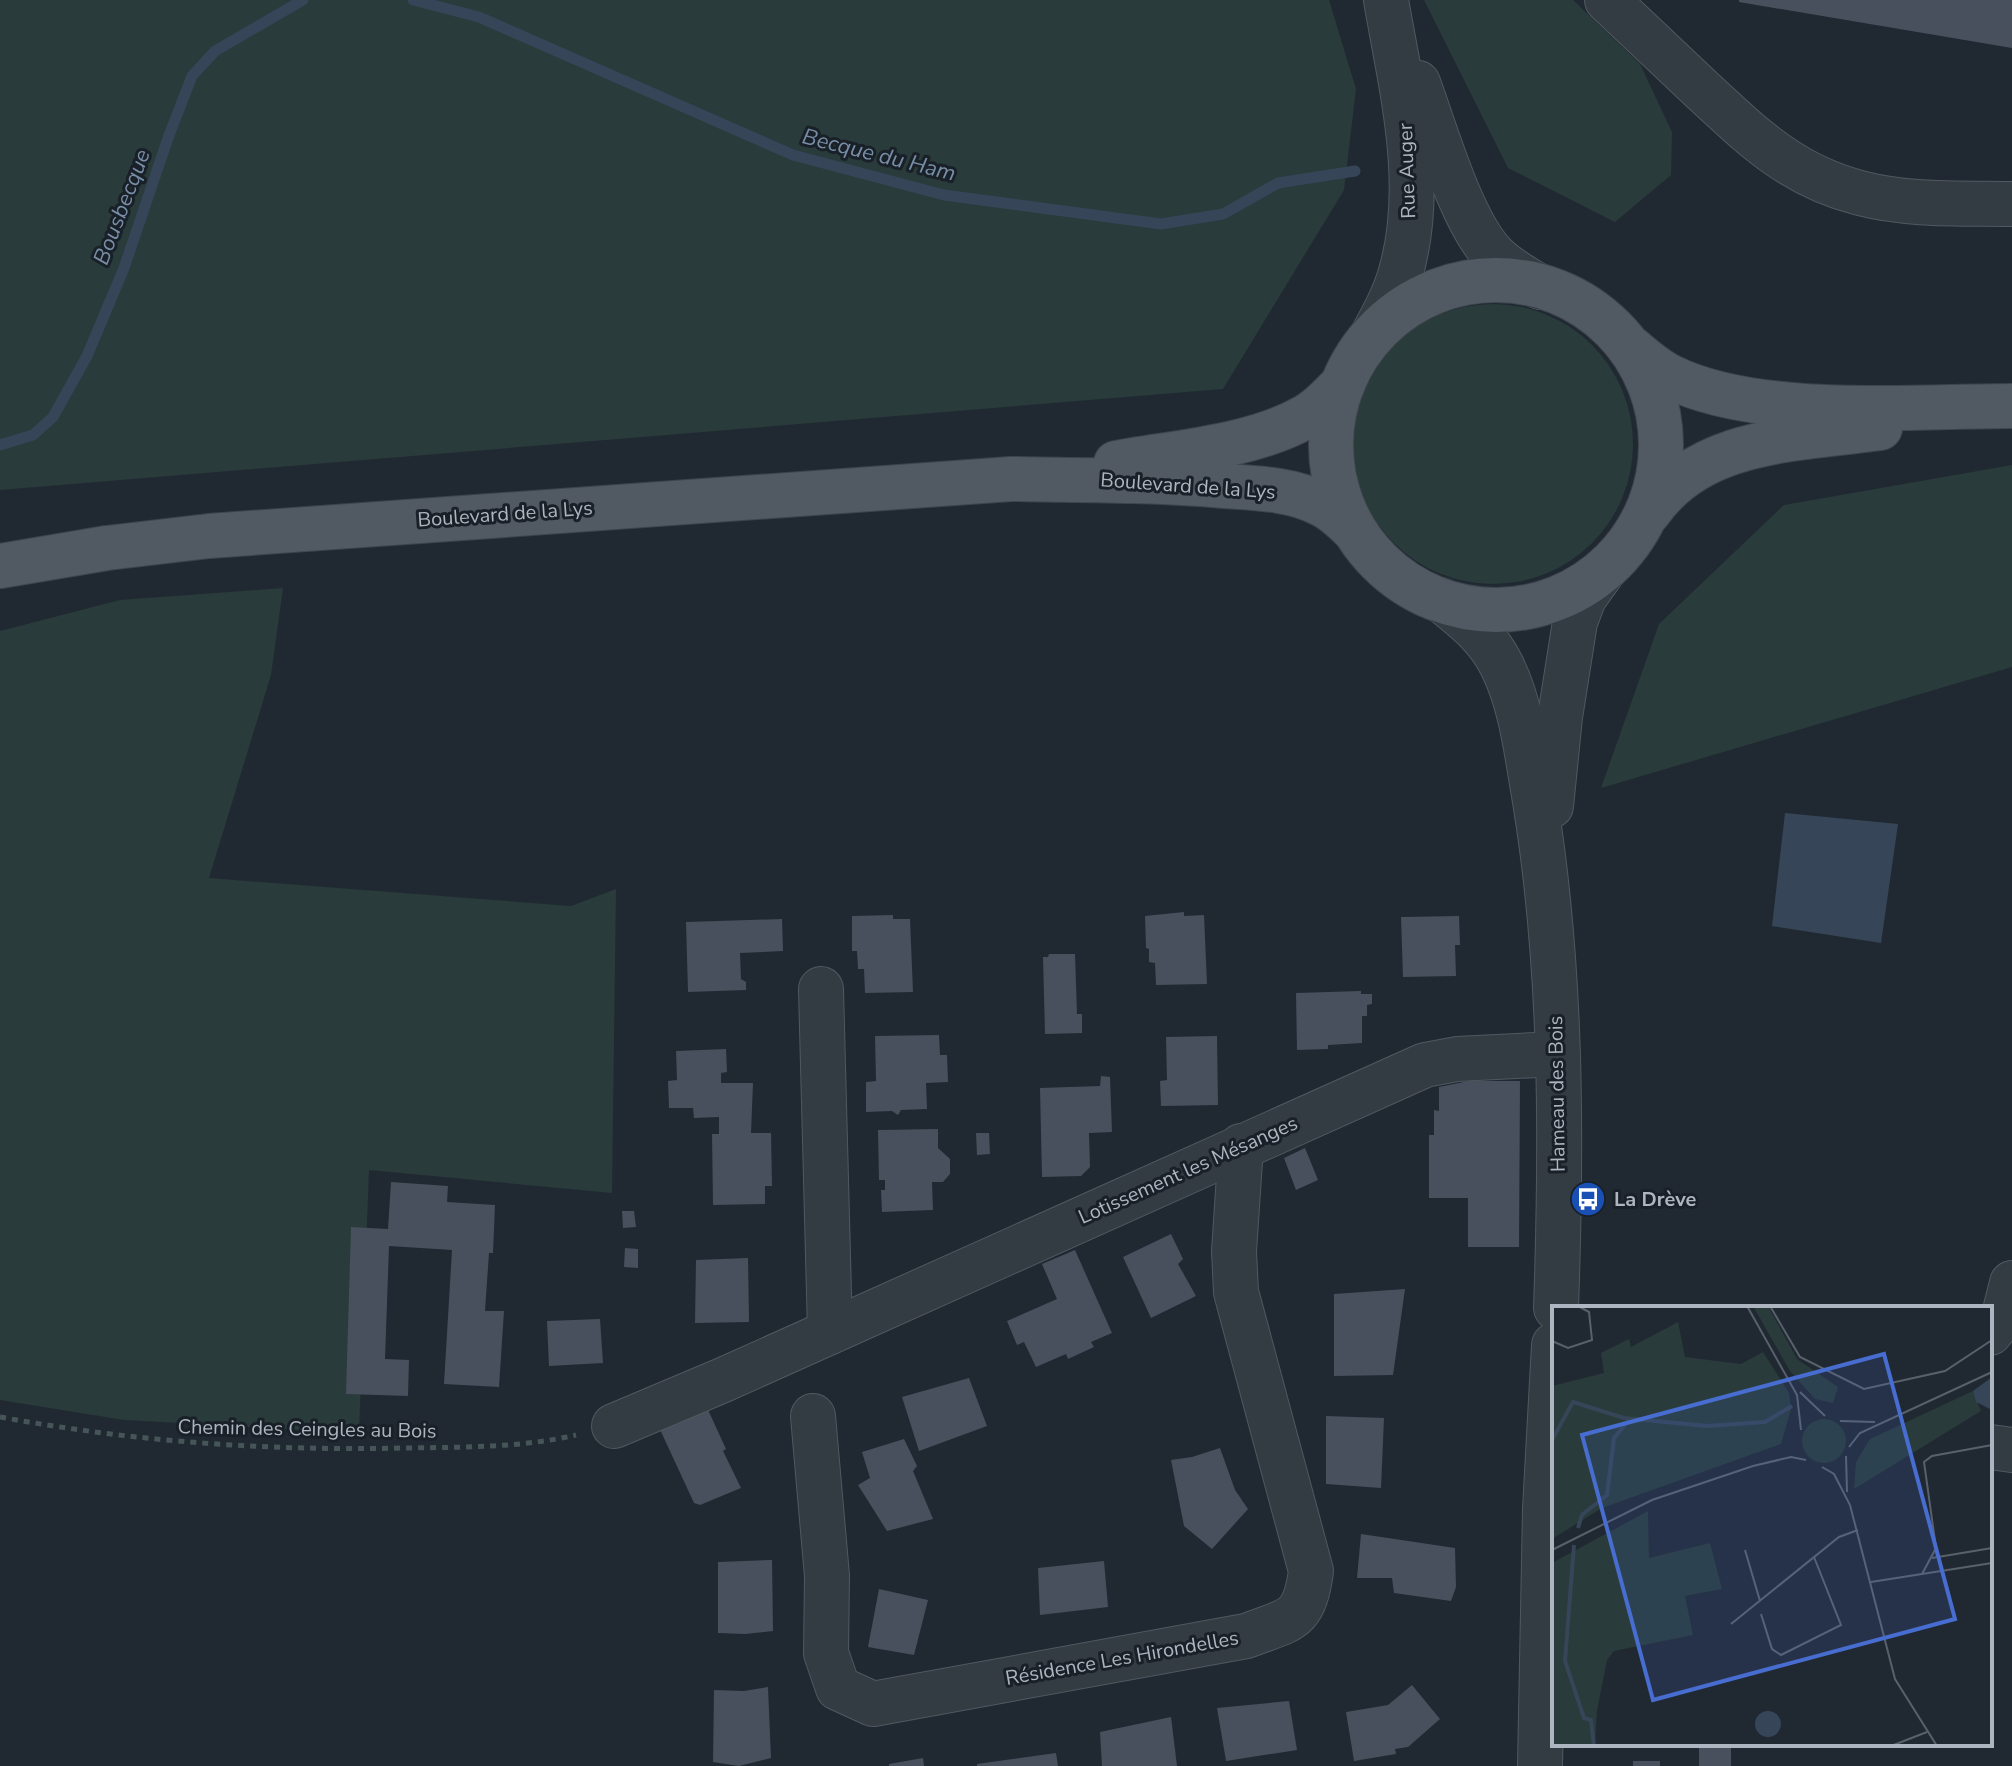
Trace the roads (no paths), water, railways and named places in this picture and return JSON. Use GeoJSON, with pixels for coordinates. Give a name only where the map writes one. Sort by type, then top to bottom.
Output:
{"type":"FeatureCollection","features":[{"type":"Feature","properties":{"kind":"main road"},"geometry":{"type":"LineString","coordinates":[[1500,281],[1540,287],[1578,302],[1596,314],[1626,344],[1671,377],[1740,397],[1852,407],[2012,408],[1732,451],[1694,468],[1675,482],[1604,570],[1563,596],[1517,609],[1479,609],[1441,600],[1391,573],[1354,530],[1339,495],[1331,458],[1333,421],[1343,384],[1360,351],[1372,336],[1403,309],[1420,299],[1449,288],[1500,281]]}},
{"type":"Feature","properties":{"kind":"main road"},"geometry":{"type":"LineString","coordinates":[[1626,344],[1654,399],[1661,440],[1657,481],[1643,521]]}},
{"type":"Feature","properties":{"kind":"main road","name":"Boulevard de la Lys"},"geometry":{"type":"LineString","coordinates":[[1011,479],[1251,438],[1305,417],[1322,406],[1343,384]]}},
{"type":"Feature","properties":{"kind":"main road","name":"Boulevard de la Lys"},"geometry":{"type":"LineString","coordinates":[[0,566],[107,548],[209,536],[1011,479],[1116,480],[1265,489],[1320,503],[1339,515],[1354,530]]}},
{"type":"Feature","properties":{"kind":"street","name":"Rue Auger"},"geometry":{"type":"LineString","coordinates":[[1386,0],[1473,225],[1494,255],[1540,287]]}},
{"type":"Feature","properties":{"kind":"street","name":"Rue Auger"},"geometry":{"type":"LineString","coordinates":[[1372,336],[1392,299],[1401,272],[1411,205],[1411,164],[1405,110],[1386,0]]}},
{"type":"Feature","properties":{"kind":"street"},"geometry":{"type":"LineString","coordinates":[[1607,0],[1761,145],[1793,166],[1829,184],[1864,194],[1908,200],[2012,204]]}},
{"type":"Feature","properties":{"kind":"street","name":"Hameau des Bois"},"geometry":{"type":"LineString","coordinates":[[1556,1306],[1559,1193],[1557,1054],[1548,881],[1552,785],[1575,622],[1584,598],[1604,570]]}},
{"type":"Feature","properties":{"kind":"street","name":"Hameau des Bois"},"geometry":{"type":"LineString","coordinates":[[1441,600],[1474,626],[1491,645],[1503,668],[1518,713],[1548,881]]}},
{"type":"Feature","properties":{"kind":"street"},"geometry":{"type":"LineString","coordinates":[[821,989],[830,1332]]}},
{"type":"Feature","properties":{"kind":"street","name":"Lotissement les Mésanges"},"geometry":{"type":"LineString","coordinates":[[614,1426],[1425,1065],[1457,1059],[1557,1054]]}},
{"type":"Feature","properties":{"kind":"street","name":"Résidence Les Hirondelles"},"geometry":{"type":"LineString","coordinates":[[813,1416],[827,1576],[826,1653],[838,1688],[873,1704],[1246,1636],[1293,1618],[1307,1599],[1311,1571],[1236,1292],[1234,1251],[1241,1146]]}},
{"type":"Feature","properties":{"kind":"street"},"geometry":{"type":"LineString","coordinates":[[1984,1306],[2012,1282]]}},
{"type":"Feature","properties":{"kind":"street"},"geometry":{"type":"LineString","coordinates":[[1992,1330],[2004,1315],[2012,1282]]}},
{"type":"Feature","properties":{"kind":"street"},"geometry":{"type":"LineString","coordinates":[[1992,1350],[2012,1352]]}},
{"type":"Feature","properties":{"kind":"street"},"geometry":{"type":"LineString","coordinates":[[1540,1766],[1552,1397]]}},
{"type":"Feature","properties":{"kind":"street"},"geometry":{"type":"LineString","coordinates":[[1992,1447],[2012,1450]]}},
{"type":"Feature","properties":{"kind":"water"},"geometry":{"type":"Polygon","coordinates":[[[1785,813],[1898,824],[1881,943],[1772,926],[1785,813]]]}},
{"type":"Feature","properties":{"kind":"waterway","name":"Bousbecque"},"geometry":{"type":"LineString","coordinates":[[0,445],[33,435],[53,417],[87,356],[124,268],[192,76],[215,51],[303,0]]}},
{"type":"Feature","properties":{"kind":"waterway","name":"Becque du Ham"},"geometry":{"type":"LineString","coordinates":[[413,0],[479,17],[793,155],[944,195],[1161,224],[1223,214],[1278,183],[1355,171]]}},
{"type":"Feature","properties":{"kind":"place","name":"La Drève"},"geometry":{"type":"Point","coordinates":[1588,1199]}}]}
